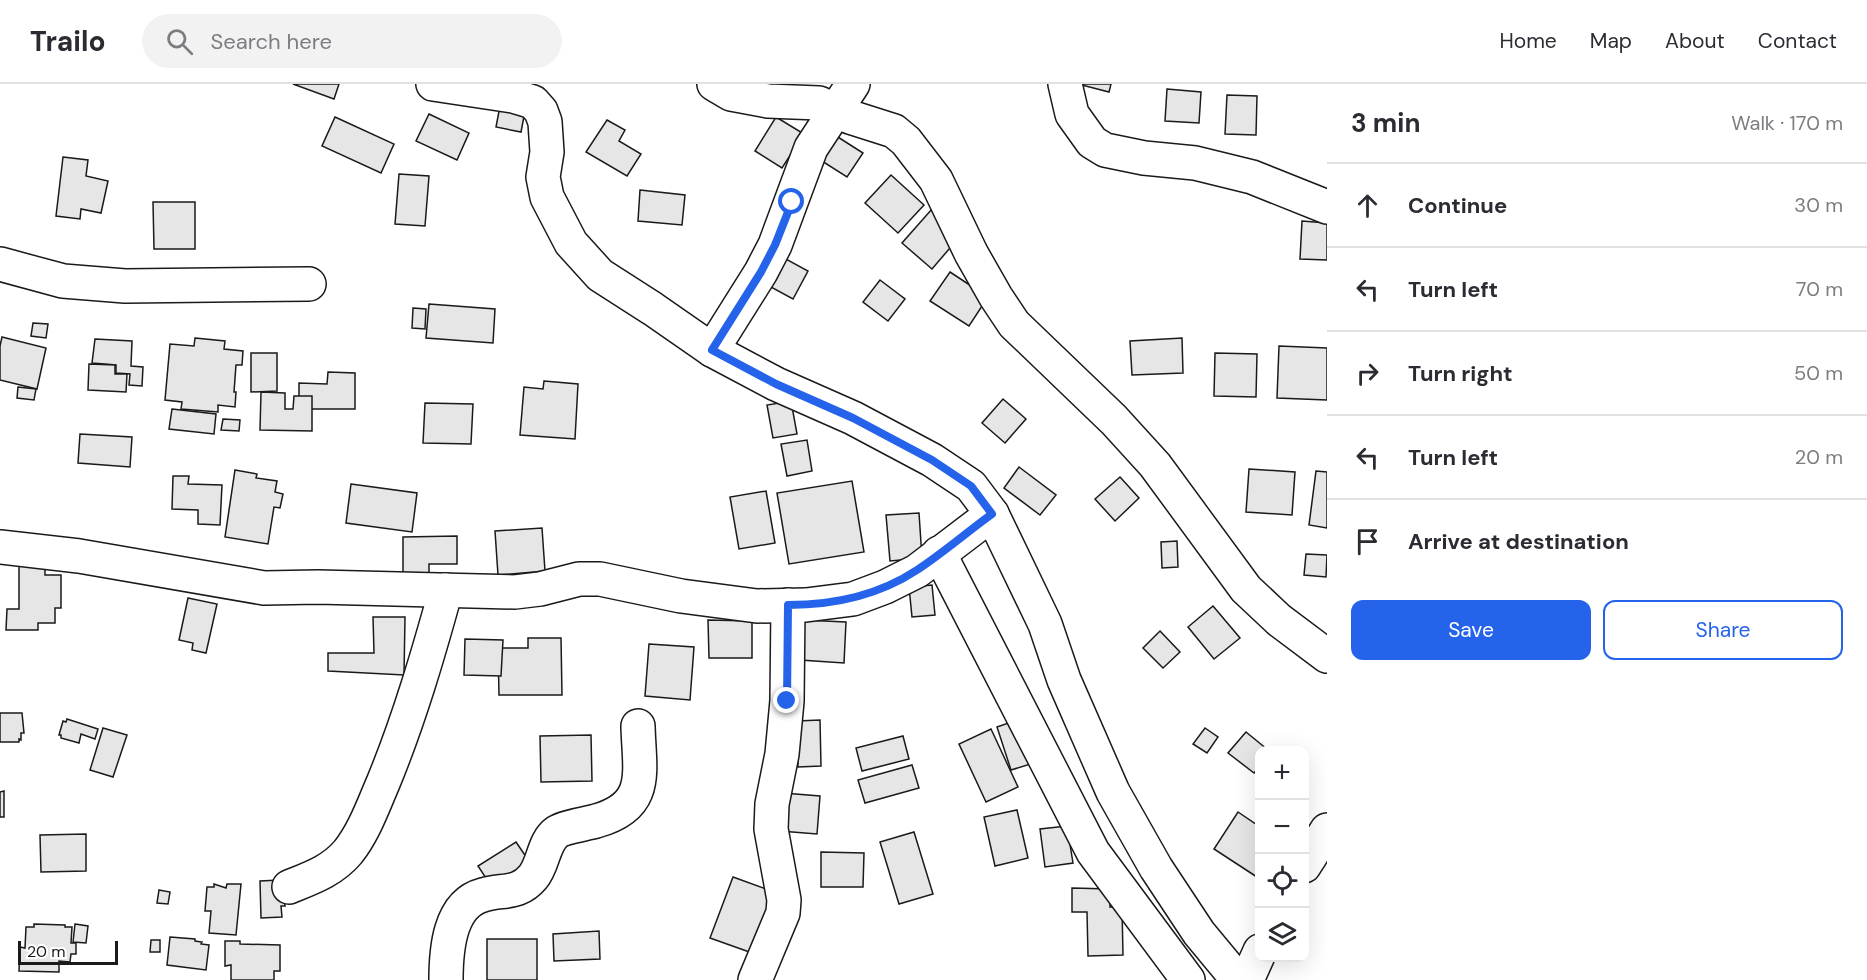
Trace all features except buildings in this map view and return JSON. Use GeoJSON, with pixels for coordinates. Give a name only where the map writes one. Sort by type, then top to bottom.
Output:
{"type":"FeatureCollection","features":[{"type":"Feature","properties":{"kind":"street"},"geometry":{"type":"LineString","coordinates":[[433,84],[513,96],[533,102],[541,111],[547,132],[543,177],[547,197],[571,243],[600,274],[712,350],[776,384],[853,418],[932,460],[971,486],[992,514],[1045,624],[1064,680],[1113,792],[1168,887],[1199,933],[1238,980]]}},
{"type":"Feature","properties":{"kind":"street"},"geometry":{"type":"LineString","coordinates":[[714,84],[730,94],[768,101],[819,103],[844,97],[906,141],[936,180],[971,253],[1014,324],[1114,420],[1155,465],[1246,589],[1279,620],[1327,656]]}},
{"type":"Feature","properties":{"kind":"street"},"geometry":{"type":"LineString","coordinates":[[1065,84],[1071,114],[1092,142],[1105,150],[1144,158],[1206,165],[1252,177],[1327,207]]}},
{"type":"Feature","properties":{"kind":"street"},"geometry":{"type":"LineString","coordinates":[[712,350],[761,272],[775,245],[811,148],[844,97]]}},
{"type":"Feature","properties":{"kind":"street"},"geometry":{"type":"LineString","coordinates":[[0,264],[63,280],[125,286],[309,284]]}},
{"type":"Feature","properties":{"kind":"street"},"geometry":{"type":"LineString","coordinates":[[0,548],[79,556],[264,588],[318,587],[515,592],[540,589],[579,579],[600,579],[681,596],[757,606],[806,605],[853,599],[885,587],[917,571],[992,514]]}},
{"type":"Feature","properties":{"kind":"street"},"geometry":{"type":"LineString","coordinates":[[939,553],[1093,852],[1188,980]]}},
{"type":"Feature","properties":{"kind":"street"},"geometry":{"type":"LineString","coordinates":[[289,886],[313,878],[330,868],[347,853],[368,819],[395,755],[423,676],[446,590]]}},
{"type":"Feature","properties":{"kind":"street"},"geometry":{"type":"LineString","coordinates":[[755,980],[783,913],[783,887],[771,829],[775,781],[782,754],[787,701],[788,605]]}},
{"type":"Feature","properties":{"kind":"street"},"geometry":{"type":"LineString","coordinates":[[446,980],[451,932],[457,915],[468,902],[483,895],[511,891],[521,887],[534,876],[550,840],[557,832],[603,819],[628,806],[635,797],[640,782],[638,726]]}},
{"type":"Feature","properties":{"kind":"street"},"geometry":{"type":"LineString","coordinates":[[1309,859],[1327,830]]}},
{"type":"Feature","properties":{"kind":"street"},"geometry":{"type":"LineString","coordinates":[[1246,980],[1255,961]]}},
{"type":"Feature","properties":{"kind":"route"},"geometry":{"type":"LineString","coordinates":[[787,701],[788,605],[853,599],[885,587],[917,571],[992,514],[971,486],[932,460],[853,418],[776,384],[712,350],[761,272],[775,245],[792,202]]}}]}
